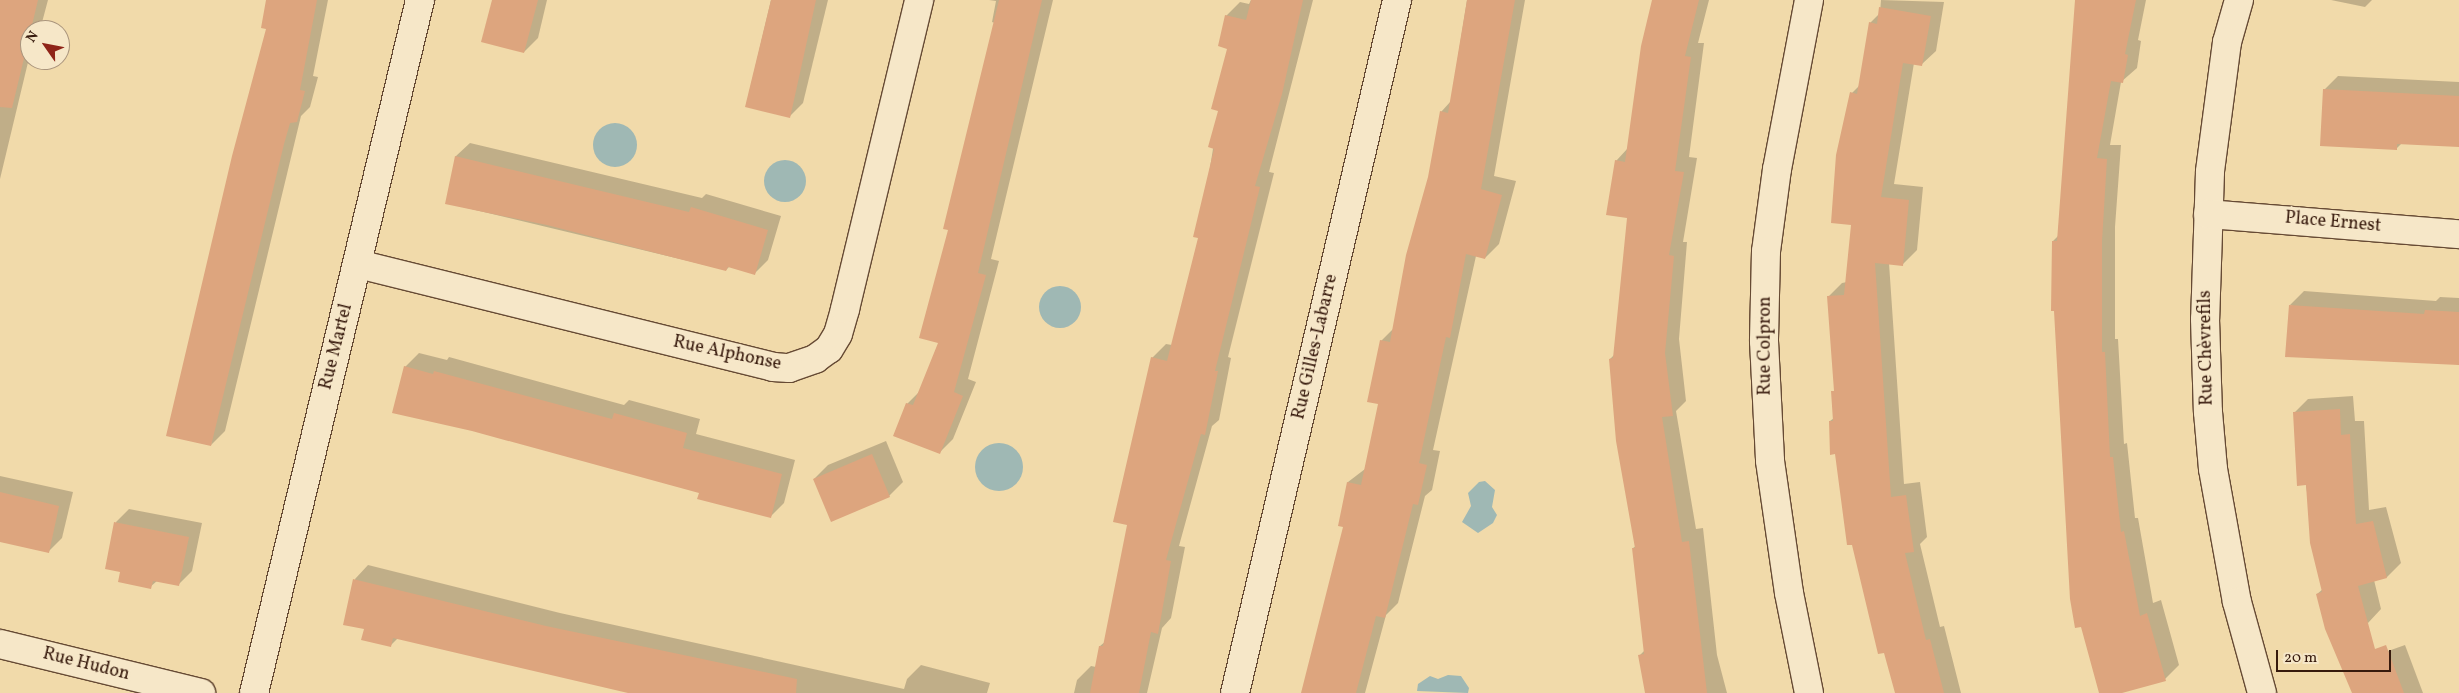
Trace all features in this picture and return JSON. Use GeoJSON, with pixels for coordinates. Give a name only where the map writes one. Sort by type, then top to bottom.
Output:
{"type":"FeatureCollection","features":[{"type":"Feature","properties":{"kind":"street","name":"Rue Martel"},"geometry":{"type":"LineString","coordinates":[[254,693],[420,0]]}},
{"type":"Feature","properties":{"kind":"street","name":"Rue Alphonse"},"geometry":{"type":"LineString","coordinates":[[358,264],[773,367],[788,368],[809,362],[829,350],[838,334],[919,0]]}},
{"type":"Feature","properties":{"kind":"street","name":"Rue Gilles-Labarre"},"geometry":{"type":"LineString","coordinates":[[1235,693],[1397,0]]}},
{"type":"Feature","properties":{"kind":"street","name":"Rue Colpron"},"geometry":{"type":"LineString","coordinates":[[1809,0],[1775,187],[1766,251],[1764,341],[1770,461],[1789,593],[1809,693]]}},
{"type":"Feature","properties":{"kind":"street","name":"Rue Chèvrefils"},"geometry":{"type":"LineString","coordinates":[[2239,0],[2228,42],[2216,114],[2208,214],[2205,319],[2212,469],[2237,602],[2262,693]]}},
{"type":"Feature","properties":{"kind":"street","name":"Place Ernest"},"geometry":{"type":"LineString","coordinates":[[2208,214],[2459,234]]}},
{"type":"Feature","properties":{"kind":"street","name":"Rue Hudon"},"geometry":{"type":"LineString","coordinates":[[0,644],[201,693]]}},
{"type":"Feature","properties":{"kind":"water"},"geometry":{"type":"Polygon","coordinates":[[[615,123],[627,127],[633,133],[637,145],[633,157],[627,163],[615,167],[603,163],[597,157],[593,145],[597,133],[603,127],[615,123]]]}},
{"type":"Feature","properties":{"kind":"water"},"geometry":{"type":"Polygon","coordinates":[[[789,160],[797,163],[803,169],[806,181],[803,193],[797,199],[781,202],[773,199],[767,193],[764,177],[767,169],[773,163],[789,160]]]}},
{"type":"Feature","properties":{"kind":"water"},"geometry":{"type":"Polygon","coordinates":[[[1064,286],[1072,289],[1078,295],[1081,307],[1078,319],[1072,325],[1056,328],[1048,325],[1042,319],[1039,303],[1042,295],[1048,289],[1064,286]]]}},
{"type":"Feature","properties":{"kind":"water"},"geometry":{"type":"Polygon","coordinates":[[[994,443],[1004,443],[1013,447],[1019,453],[1022,458],[1022,476],[1013,487],[1004,491],[994,491],[985,487],[979,481],[975,472],[975,462],[979,453],[985,447],[994,443]]]}},
{"type":"Feature","properties":{"kind":"water"},"geometry":{"type":"Polygon","coordinates":[[[1485,481],[1495,490],[1492,507],[1497,515],[1493,523],[1478,533],[1462,522],[1471,506],[1468,493],[1479,482],[1485,481]]]}},
{"type":"Feature","properties":{"kind":"water"},"geometry":{"type":"Polygon","coordinates":[[[1448,675],[1461,676],[1469,688],[1468,693],[1417,691],[1418,684],[1430,676],[1438,679],[1448,675]]]}},
{"type":"Feature","properties":{"kind":"building"},"geometry":{"type":"Polygon","coordinates":[[[0,0],[38,0],[33,20],[20,20],[21,70],[12,108],[0,107],[0,0]]]}},
{"type":"Feature","properties":{"kind":"building"},"geometry":{"type":"Polygon","coordinates":[[[266,0],[317,0],[300,90],[305,91],[297,122],[290,123],[284,144],[211,446],[166,436],[232,156],[266,29],[261,28],[266,0]]]}},
{"type":"Feature","properties":{"kind":"building"},"geometry":{"type":"Polygon","coordinates":[[[492,0],[538,0],[524,53],[481,42],[492,0]]]}},
{"type":"Feature","properties":{"kind":"building"},"geometry":{"type":"Polygon","coordinates":[[[771,0],[816,0],[790,118],[745,107],[771,0]]]}},
{"type":"Feature","properties":{"kind":"building"},"geometry":{"type":"Polygon","coordinates":[[[999,0],[1042,0],[978,273],[986,275],[954,392],[963,396],[940,454],[893,436],[906,403],[913,405],[938,343],[919,338],[948,230],[943,229],[999,0]]]}},
{"type":"Feature","properties":{"kind":"building"},"geometry":{"type":"Polygon","coordinates":[[[1251,0],[1303,0],[1282,94],[1255,186],[1260,187],[1215,371],[1218,371],[1205,435],[1201,434],[1166,560],[1171,561],[1158,634],[1151,632],[1139,693],[1090,693],[1099,646],[1103,646],[1127,525],[1113,522],[1151,357],[1167,361],[1198,238],[1193,237],[1214,149],[1208,147],[1218,111],[1211,109],[1227,49],[1218,46],[1225,15],[1246,20],[1251,0]]]}},
{"type":"Feature","properties":{"kind":"building"},"geometry":{"type":"Polygon","coordinates":[[[1467,0],[1515,0],[1481,189],[1502,195],[1485,259],[1466,254],[1450,338],[1446,337],[1419,463],[1427,465],[1418,505],[1413,504],[1385,618],[1376,616],[1356,693],[1301,693],[1343,527],[1338,526],[1347,482],[1361,485],[1378,404],[1367,402],[1380,340],[1390,342],[1406,255],[1428,177],[1440,111],[1448,113],[1467,0]]]}},
{"type":"Feature","properties":{"kind":"building"},"geometry":{"type":"Polygon","coordinates":[[[1652,0],[1699,0],[1685,56],[1691,57],[1675,171],[1684,172],[1669,255],[1674,256],[1665,353],[1673,416],[1662,417],[1682,542],[1689,541],[1707,693],[1645,693],[1638,655],[1644,654],[1632,548],[1635,548],[1616,441],[1609,359],[1613,358],[1627,218],[1606,215],[1615,160],[1625,162],[1641,46],[1652,0]]]}},
{"type":"Feature","properties":{"kind":"building"},"geometry":{"type":"Polygon","coordinates":[[[2075,0],[2136,0],[2125,54],[2128,55],[2123,83],[2111,81],[2097,158],[2107,159],[2102,241],[2102,352],[2105,352],[2110,457],[2113,457],[2121,532],[2124,531],[2140,616],[2147,613],[2166,681],[2122,693],[2099,693],[2081,627],[2075,628],[2070,599],[2054,311],[2051,311],[2052,241],[2057,241],[2075,0]]]}},
{"type":"Feature","properties":{"kind":"building"},"geometry":{"type":"Polygon","coordinates":[[[1879,7],[1931,16],[1922,66],[1903,63],[1881,197],[1909,200],[1903,266],[1875,263],[1891,497],[1906,495],[1914,552],[1905,553],[1926,640],[1930,639],[1944,693],[1895,693],[1884,653],[1878,654],[1852,545],[1847,545],[1835,454],[1830,455],[1829,421],[1833,421],[1831,391],[1834,391],[1827,296],[1844,295],[1851,225],[1831,223],[1836,155],[1850,92],[1857,94],[1869,22],[1877,24],[1879,7]]]}},
{"type":"Feature","properties":{"kind":"building"},"geometry":{"type":"Polygon","coordinates":[[[2323,89],[2459,96],[2459,147],[2397,144],[2397,150],[2320,146],[2323,89]]]}},
{"type":"Feature","properties":{"kind":"building"},"geometry":{"type":"Polygon","coordinates":[[[455,156],[689,212],[691,207],[768,230],[755,275],[728,267],[726,271],[547,225],[445,204],[455,156]]]}},
{"type":"Feature","properties":{"kind":"building"},"geometry":{"type":"Polygon","coordinates":[[[2289,305],[2424,314],[2425,310],[2459,312],[2459,365],[2285,357],[2289,305]]]}},
{"type":"Feature","properties":{"kind":"building"},"geometry":{"type":"Polygon","coordinates":[[[404,366],[433,374],[434,371],[612,419],[614,413],[687,433],[683,448],[782,474],[771,518],[697,499],[699,493],[472,431],[392,413],[404,366]]]}},
{"type":"Feature","properties":{"kind":"building"},"geometry":{"type":"Polygon","coordinates":[[[2340,409],[2341,435],[2350,434],[2356,524],[2373,521],[2387,578],[2358,586],[2375,649],[2386,645],[2404,693],[2352,693],[2325,629],[2316,594],[2322,592],[2310,543],[2306,485],[2297,486],[2293,412],[2340,409]]]}},
{"type":"Feature","properties":{"kind":"building"},"geometry":{"type":"Polygon","coordinates":[[[872,454],[890,497],[831,522],[813,479],[872,454]]]}},
{"type":"Feature","properties":{"kind":"building"},"geometry":{"type":"Polygon","coordinates":[[[0,492],[59,506],[49,553],[0,542],[0,492]]]}},
{"type":"Feature","properties":{"kind":"building"},"geometry":{"type":"Polygon","coordinates":[[[114,522],[189,537],[179,586],[153,581],[151,589],[118,582],[120,572],[105,569],[114,522]]]}},
{"type":"Feature","properties":{"kind":"building"},"geometry":{"type":"Polygon","coordinates":[[[353,579],[546,626],[797,679],[796,693],[628,693],[393,638],[391,647],[361,640],[364,629],[343,625],[353,579]]]}}]}
